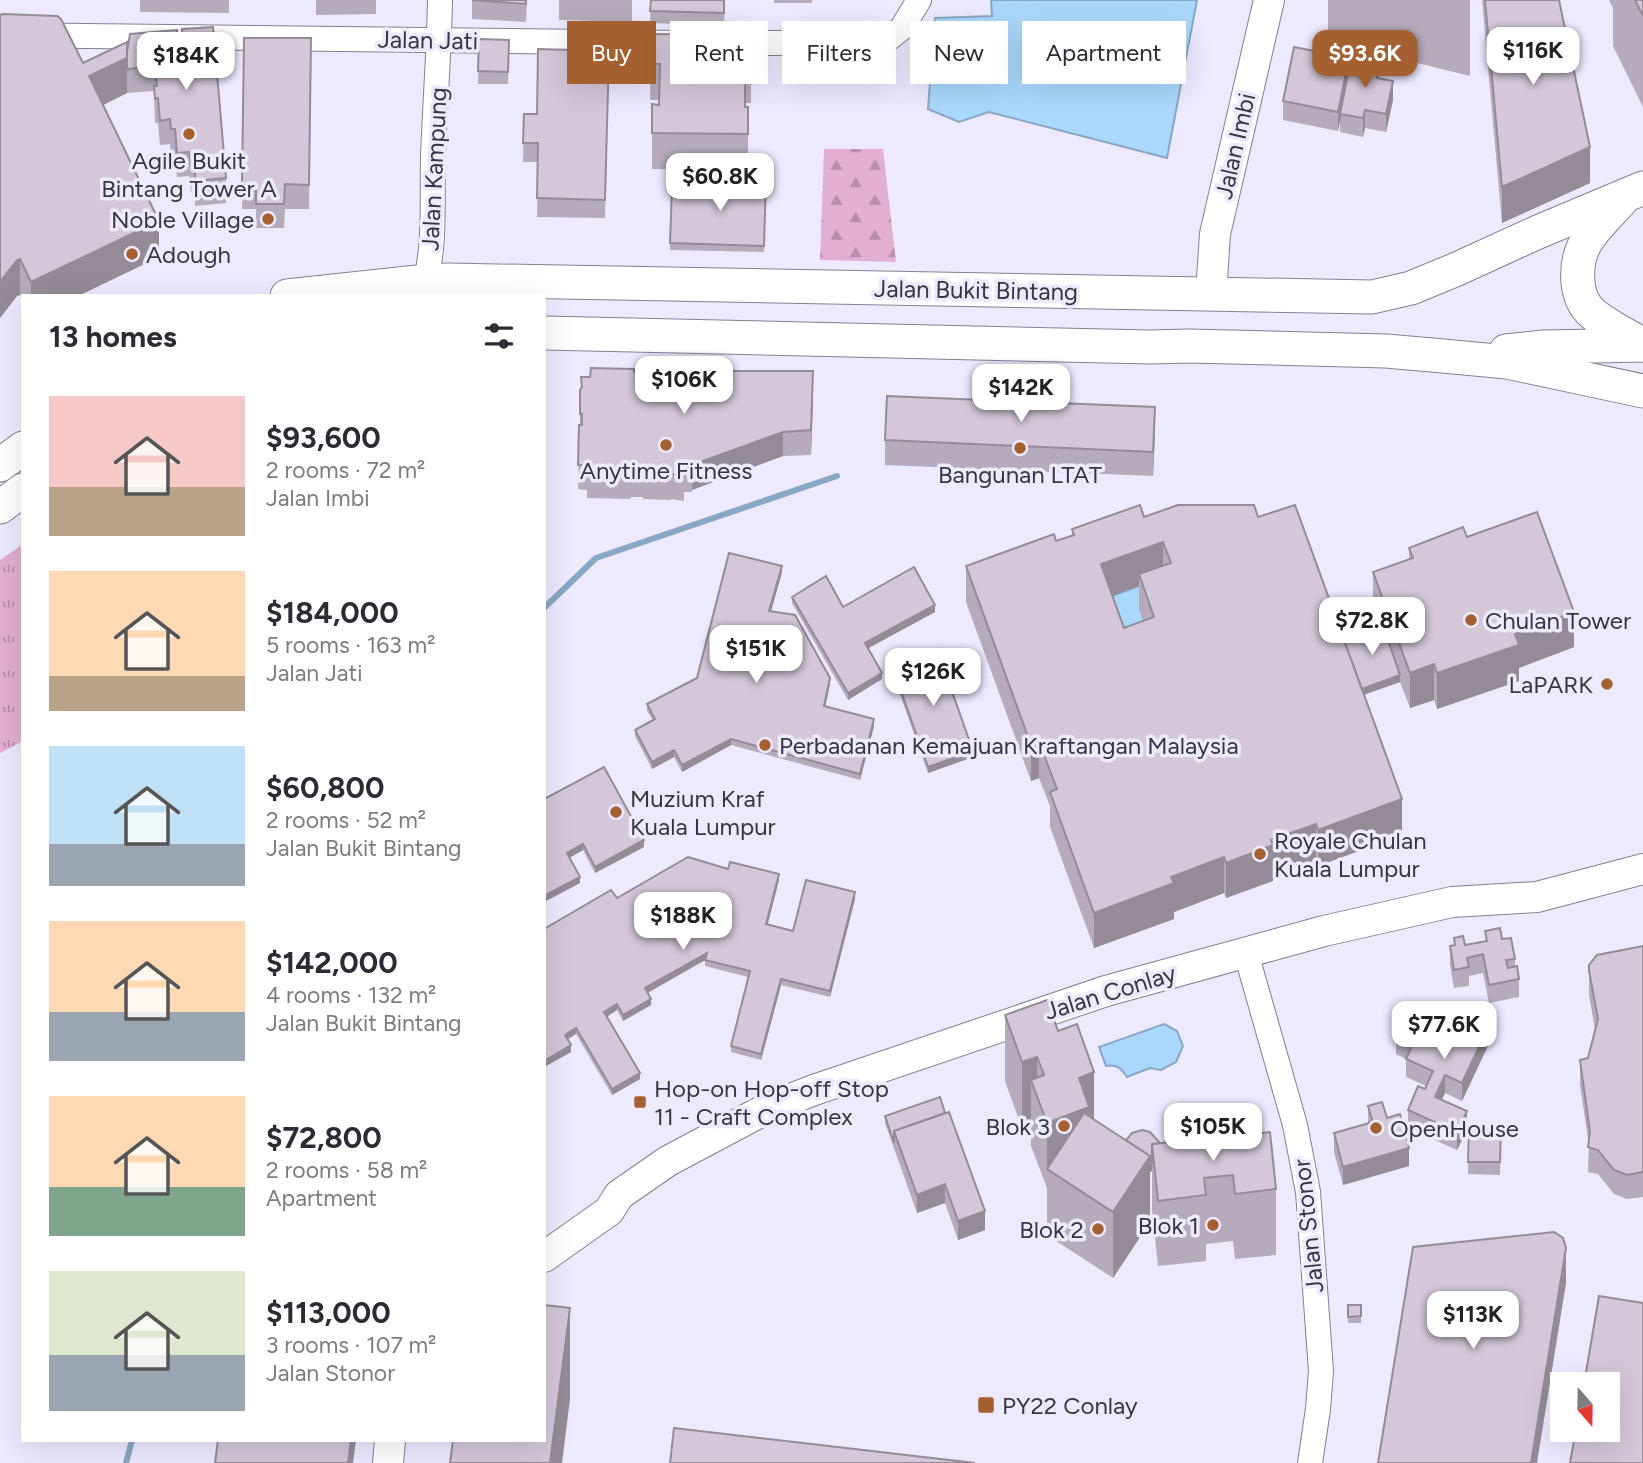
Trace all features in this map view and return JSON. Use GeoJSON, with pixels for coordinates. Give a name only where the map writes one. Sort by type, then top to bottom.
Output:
{"type":"FeatureCollection","features":[{"type":"Feature","properties":{"kind":"main road","name":"Jalan Bukit Bintang"},"geometry":{"type":"LineString","coordinates":[[321,294],[424,288],[1372,297],[1411,288],[1636,190]]}},
{"type":"Feature","properties":{"kind":"main road"},"geometry":{"type":"LineString","coordinates":[[1636,190],[1592,233],[1584,245],[1579,262],[1578,289],[1592,313],[1643,345]]}},
{"type":"Feature","properties":{"kind":"main road"},"geometry":{"type":"LineString","coordinates":[[1211,294],[1212,311],[1224,329],[1268,348]]}},
{"type":"Feature","properties":{"kind":"main road"},"geometry":{"type":"LineString","coordinates":[[546,333],[1386,351],[1507,362],[1643,391]]}},
{"type":"Feature","properties":{"kind":"main road"},"geometry":{"type":"LineString","coordinates":[[1443,356],[1544,347],[1643,345]]}},
{"type":"Feature","properties":{"kind":"main road"},"geometry":{"type":"LineString","coordinates":[[0,465],[21,449]]}},
{"type":"Feature","properties":{"kind":"main road"},"geometry":{"type":"LineString","coordinates":[[0,508],[21,492]]}},
{"type":"Feature","properties":{"kind":"street","name":"Jalan Kampung"},"geometry":{"type":"LineString","coordinates":[[424,288],[431,248],[440,0]]}},
{"type":"Feature","properties":{"kind":"street","name":"Jalan Jati"},"geometry":{"type":"LineString","coordinates":[[0,35],[646,43],[883,43],[902,28],[919,0]]}},
{"type":"Feature","properties":{"kind":"street","name":"Jalan Imbi"},"geometry":{"type":"LineString","coordinates":[[1211,294],[1215,234],[1269,0]]}},
{"type":"Feature","properties":{"kind":"street","name":"Jalan Conlay"},"geometry":{"type":"LineString","coordinates":[[546,1256],[609,1211],[619,1195],[668,1161],[768,1108],[814,1090],[1107,991],[1324,931],[1452,902],[1537,897],[1643,869]]}},
{"type":"Feature","properties":{"kind":"street","name":"Jalan Stonor"},"geometry":{"type":"LineString","coordinates":[[1246,953],[1295,1125],[1308,1192],[1321,1371],[1310,1463]]}},
{"type":"Feature","properties":{"kind":"street"},"geometry":{"type":"LineString","coordinates":[[388,1463],[390,1442]]}},
{"type":"Feature","properties":{"kind":"green space"},"geometry":{"type":"Polygon","coordinates":[[[824,149],[883,149],[896,262],[820,260],[824,149]]]}},
{"type":"Feature","properties":{"kind":"green space"},"geometry":{"type":"Polygon","coordinates":[[[21,545],[21,742],[0,753],[0,560],[21,545]]]}},
{"type":"Feature","properties":{"kind":"water"},"geometry":{"type":"Polygon","coordinates":[[[991,0],[1197,0],[1186,58],[1186,21],[1022,21],[1022,84],[1181,84],[1167,158],[989,112],[959,122],[928,109],[930,84],[1008,84],[1008,21],[935,21],[935,18],[992,16],[991,0]]]}},
{"type":"Feature","properties":{"kind":"water"},"geometry":{"type":"Polygon","coordinates":[[[1163,577],[1154,653],[1124,664],[1101,600],[1163,577]]]}},
{"type":"Feature","properties":{"kind":"water"},"geometry":{"type":"Polygon","coordinates":[[[1164,1024],[1177,1031],[1183,1046],[1176,1062],[1161,1070],[1150,1068],[1127,1077],[1118,1067],[1106,1066],[1099,1047],[1164,1024]]]}},
{"type":"Feature","properties":{"kind":"building"},"geometry":{"type":"Polygon","coordinates":[[[472,0],[526,0],[526,4],[472,0]]]}},
{"type":"Feature","properties":{"kind":"building"},"geometry":{"type":"Polygon","coordinates":[[[651,0],[724,0],[724,13],[650,11],[651,0]]]}},
{"type":"Feature","properties":{"kind":"building"},"geometry":{"type":"Polygon","coordinates":[[[1485,0],[1559,0],[1590,147],[1502,187],[1485,0]]]}},
{"type":"Feature","properties":{"kind":"building"},"geometry":{"type":"Polygon","coordinates":[[[1635,0],[1643,0],[1643,16],[1635,0]]]}},
{"type":"Feature","properties":{"kind":"building"},"geometry":{"type":"Polygon","coordinates":[[[0,15],[57,16],[83,63],[127,42],[127,58],[89,76],[159,221],[31,282],[20,259],[0,282],[0,15]]]}},
{"type":"Feature","properties":{"kind":"building","name":"Agile Bukit Bintang Tower A"},"geometry":{"type":"Polygon","coordinates":[[[213,27],[226,178],[195,181],[197,167],[191,168],[189,152],[177,153],[175,129],[171,129],[170,119],[160,121],[158,98],[155,99],[155,66],[127,69],[127,52],[130,34],[177,30],[177,39],[183,39],[182,29],[213,27]]]}},
{"type":"Feature","properties":{"kind":"building"},"geometry":{"type":"Polygon","coordinates":[[[656,34],[670,34],[670,84],[745,84],[748,134],[652,133],[652,104],[659,105],[660,64],[656,64],[656,34]]]}},
{"type":"Feature","properties":{"kind":"building"},"geometry":{"type":"Polygon","coordinates":[[[244,38],[311,38],[309,185],[285,184],[284,204],[256,204],[256,184],[242,184],[244,38]]]}},
{"type":"Feature","properties":{"kind":"building"},"geometry":{"type":"Polygon","coordinates":[[[479,39],[509,40],[508,72],[478,71],[479,39]]]}},
{"type":"Feature","properties":{"kind":"building"},"geometry":{"type":"Polygon","coordinates":[[[1294,47],[1349,58],[1338,112],[1283,101],[1294,47]]]}},
{"type":"Feature","properties":{"kind":"building"},"geometry":{"type":"Polygon","coordinates":[[[538,49],[567,50],[567,84],[608,84],[605,200],[537,198],[538,143],[523,143],[524,114],[537,114],[538,49]]]}},
{"type":"Feature","properties":{"kind":"building"},"geometry":{"type":"Polygon","coordinates":[[[1351,59],[1380,64],[1377,78],[1393,81],[1386,114],[1365,110],[1363,118],[1340,114],[1351,59]]]}},
{"type":"Feature","properties":{"kind":"building"},"geometry":{"type":"Polygon","coordinates":[[[705,178],[766,179],[764,246],[670,243],[672,187],[705,188],[705,178]]]}},
{"type":"Feature","properties":{"kind":"building"},"geometry":{"type":"Polygon","coordinates":[[[591,368],[634,369],[634,372],[646,372],[646,369],[687,370],[686,379],[706,371],[813,371],[811,430],[783,432],[692,465],[692,468],[684,468],[684,476],[631,472],[630,475],[587,474],[587,465],[578,465],[579,425],[582,425],[580,390],[581,377],[590,377],[591,368]]]}},
{"type":"Feature","properties":{"kind":"building"},"geometry":{"type":"Polygon","coordinates":[[[887,396],[1155,407],[1153,452],[885,440],[887,396]]]}},
{"type":"Feature","properties":{"kind":"building"},"geometry":{"type":"Polygon","coordinates":[[[1140,505],[1144,517],[1178,505],[1254,505],[1258,517],[1295,505],[1402,799],[1318,830],[1316,824],[1271,840],[1273,845],[1226,863],[1224,857],[1171,877],[1174,883],[1094,913],[1050,792],[1057,789],[1039,742],[1031,745],[966,566],[1054,534],[1056,541],[1074,535],[1072,529],[1140,505]],[[1163,542],[1101,564],[1124,628],[1154,617],[1139,574],[1171,563],[1163,542]]]}},
{"type":"Feature","properties":{"kind":"building","name":"Chulan Tower"},"geometry":{"type":"Polygon","coordinates":[[[1537,512],[1574,612],[1515,634],[1519,645],[1437,673],[1434,664],[1410,673],[1373,572],[1413,558],[1409,548],[1463,527],[1467,537],[1537,512]]]}},
{"type":"Feature","properties":{"kind":"building"},"geometry":{"type":"Polygon","coordinates":[[[729,553],[782,566],[769,611],[795,615],[830,678],[824,706],[874,719],[860,774],[731,739],[682,765],[674,750],[652,762],[635,730],[655,719],[647,704],[697,678],[729,553]]]}},
{"type":"Feature","properties":{"kind":"building"},"geometry":{"type":"Polygon","coordinates":[[[914,567],[935,605],[865,643],[882,673],[848,693],[792,597],[826,576],[843,607],[914,567]]]}},
{"type":"Feature","properties":{"kind":"building"},"geometry":{"type":"Polygon","coordinates":[[[1383,626],[1400,675],[1362,689],[1344,640],[1383,626]]]}},
{"type":"Feature","properties":{"kind":"building"},"geometry":{"type":"Polygon","coordinates":[[[937,649],[973,751],[928,767],[892,666],[937,649]]]}},
{"type":"Feature","properties":{"kind":"building"},"geometry":{"type":"Polygon","coordinates":[[[604,767],[644,840],[595,867],[583,844],[567,853],[580,877],[546,895],[546,798],[604,767]]]}},
{"type":"Feature","properties":{"kind":"building"},"geometry":{"type":"Polygon","coordinates":[[[688,857],[728,869],[730,862],[779,874],[766,924],[793,931],[806,880],[855,892],[830,991],[781,979],[761,1054],[731,1046],[750,971],[705,960],[707,953],[645,988],[651,999],[623,1015],[617,1004],[604,1012],[640,1073],[612,1089],[576,1028],[565,1035],[571,1045],[546,1060],[546,928],[611,890],[617,898],[688,857]]]}},
{"type":"Feature","properties":{"kind":"building"},"geometry":{"type":"Polygon","coordinates":[[[1500,928],[1502,939],[1511,938],[1515,959],[1506,960],[1508,968],[1517,966],[1519,979],[1489,985],[1483,954],[1467,958],[1469,967],[1454,970],[1450,946],[1455,945],[1454,938],[1463,936],[1465,945],[1487,941],[1485,931],[1500,928]]]}},
{"type":"Feature","properties":{"kind":"building"},"geometry":{"type":"Polygon","coordinates":[[[1643,946],[1643,1172],[1627,1175],[1614,1170],[1598,1150],[1588,1147],[1590,1132],[1580,1060],[1588,1058],[1598,1019],[1589,965],[1597,955],[1643,946]]]}},
{"type":"Feature","properties":{"kind":"building"},"geometry":{"type":"Polygon","coordinates":[[[1047,1000],[1058,1031],[1077,1024],[1094,1072],[1079,1078],[1089,1107],[1047,1123],[1031,1080],[1044,1075],[1037,1057],[1022,1062],[1005,1015],[1047,1000]]]}},
{"type":"Feature","properties":{"kind":"building"},"geometry":{"type":"Polygon","coordinates":[[[1457,1003],[1492,1019],[1462,1083],[1445,1075],[1435,1097],[1467,1111],[1457,1132],[1408,1110],[1418,1086],[1425,1089],[1433,1071],[1406,1059],[1413,1043],[1396,1035],[1402,1021],[1417,1028],[1420,1022],[1444,1032],[1457,1003]]]}},
{"type":"Feature","properties":{"kind":"building"},"geometry":{"type":"Polygon","coordinates":[[[940,1097],[945,1113],[894,1131],[894,1143],[885,1116],[940,1097]]]}},
{"type":"Feature","properties":{"kind":"building"},"geometry":{"type":"Polygon","coordinates":[[[1382,1102],[1387,1118],[1400,1114],[1409,1148],[1343,1167],[1334,1133],[1373,1122],[1368,1106],[1382,1102]]]}},
{"type":"Feature","properties":{"kind":"building"},"geometry":{"type":"Polygon","coordinates":[[[949,1112],[985,1211],[958,1221],[945,1184],[917,1195],[894,1131],[949,1112]]]}},
{"type":"Feature","properties":{"kind":"building"},"geometry":{"type":"Polygon","coordinates":[[[1084,1113],[1150,1156],[1113,1212],[1047,1169],[1084,1113]]]}},
{"type":"Feature","properties":{"kind":"building"},"geometry":{"type":"Polygon","coordinates":[[[1240,1127],[1241,1135],[1270,1132],[1276,1189],[1235,1194],[1233,1175],[1204,1178],[1206,1195],[1158,1201],[1152,1144],[1180,1141],[1179,1133],[1240,1127]]]}},
{"type":"Feature","properties":{"kind":"building"},"geometry":{"type":"Polygon","coordinates":[[[1469,1128],[1501,1128],[1500,1162],[1468,1162],[1469,1128]]]}},
{"type":"Feature","properties":{"kind":"building"},"geometry":{"type":"Polygon","coordinates":[[[1142,1130],[1150,1132],[1160,1143],[1152,1144],[1150,1165],[1150,1156],[1126,1140],[1132,1133],[1142,1130]]]}},
{"type":"Feature","properties":{"kind":"building"},"geometry":{"type":"Polygon","coordinates":[[[1554,1232],[1563,1238],[1566,1248],[1531,1463],[1378,1463],[1413,1247],[1554,1232]]]}},
{"type":"Feature","properties":{"kind":"building"},"geometry":{"type":"Polygon","coordinates":[[[1599,1296],[1643,1303],[1643,1463],[1570,1463],[1574,1442],[1620,1442],[1620,1372],[1586,1372],[1599,1296]]]}},
{"type":"Feature","properties":{"kind":"building"},"geometry":{"type":"Polygon","coordinates":[[[546,1305],[570,1308],[550,1463],[450,1463],[453,1442],[546,1442],[546,1305]]]}},
{"type":"Feature","properties":{"kind":"building"},"geometry":{"type":"Polygon","coordinates":[[[1348,1305],[1361,1305],[1361,1316],[1348,1317],[1348,1305]]]}},
{"type":"Feature","properties":{"kind":"building"},"geometry":{"type":"Polygon","coordinates":[[[674,1428],[975,1463],[670,1463],[674,1428]]]}},
{"type":"Feature","properties":{"kind":"building"},"geometry":{"type":"Polygon","coordinates":[[[218,1442],[351,1442],[348,1463],[215,1463],[218,1442]]]}},
{"type":"Feature","properties":{"kind":"waterway"},"geometry":{"type":"LineString","coordinates":[[546,606],[596,558],[837,476]]}},
{"type":"Feature","properties":{"kind":"waterway"},"geometry":{"type":"LineString","coordinates":[[126,1463],[131,1442]]}},
{"type":"Feature","properties":{"kind":"place","name":"Agile Bukit Bintang Tower A"},"geometry":{"type":"Point","coordinates":[189,134]}},
{"type":"Feature","properties":{"kind":"place","name":"Noble Village"},"geometry":{"type":"Point","coordinates":[268,219]}},
{"type":"Feature","properties":{"kind":"place","name":"Adough"},"geometry":{"type":"Point","coordinates":[132,254]}},
{"type":"Feature","properties":{"kind":"place","name":"Anytime Fitness"},"geometry":{"type":"Point","coordinates":[666,445]}},
{"type":"Feature","properties":{"kind":"place","name":"Bangunan LTAT"},"geometry":{"type":"Point","coordinates":[1020,448]}},
{"type":"Feature","properties":{"kind":"place","name":"Chulan Tower"},"geometry":{"type":"Point","coordinates":[1471,620]}},
{"type":"Feature","properties":{"kind":"place","name":"LaPARK"},"geometry":{"type":"Point","coordinates":[1607,684]}},
{"type":"Feature","properties":{"kind":"place","name":"Perbadanan Kemajuan Kraftangan Malaysia"},"geometry":{"type":"Point","coordinates":[765,745]}},
{"type":"Feature","properties":{"kind":"place","name":"Muzium Kraf Kuala Lumpur"},"geometry":{"type":"Point","coordinates":[616,812]}},
{"type":"Feature","properties":{"kind":"place","name":"Royale Chulan Kuala Lumpur"},"geometry":{"type":"Point","coordinates":[1260,854]}},
{"type":"Feature","properties":{"kind":"place","name":"Hop-on Hop-off Stop 11 - Craft Complex"},"geometry":{"type":"Point","coordinates":[640,1102]}},
{"type":"Feature","properties":{"kind":"place","name":"Blok 3"},"geometry":{"type":"Point","coordinates":[1064,1126]}},
{"type":"Feature","properties":{"kind":"place","name":"OpenHouse"},"geometry":{"type":"Point","coordinates":[1376,1128]}},
{"type":"Feature","properties":{"kind":"place","name":"Blok 1"},"geometry":{"type":"Point","coordinates":[1213,1225]}},
{"type":"Feature","properties":{"kind":"place","name":"Blok 2"},"geometry":{"type":"Point","coordinates":[1098,1229]}},
{"type":"Feature","properties":{"kind":"place","name":"PY22 Conlay"},"geometry":{"type":"Point","coordinates":[986,1405]}}]}
